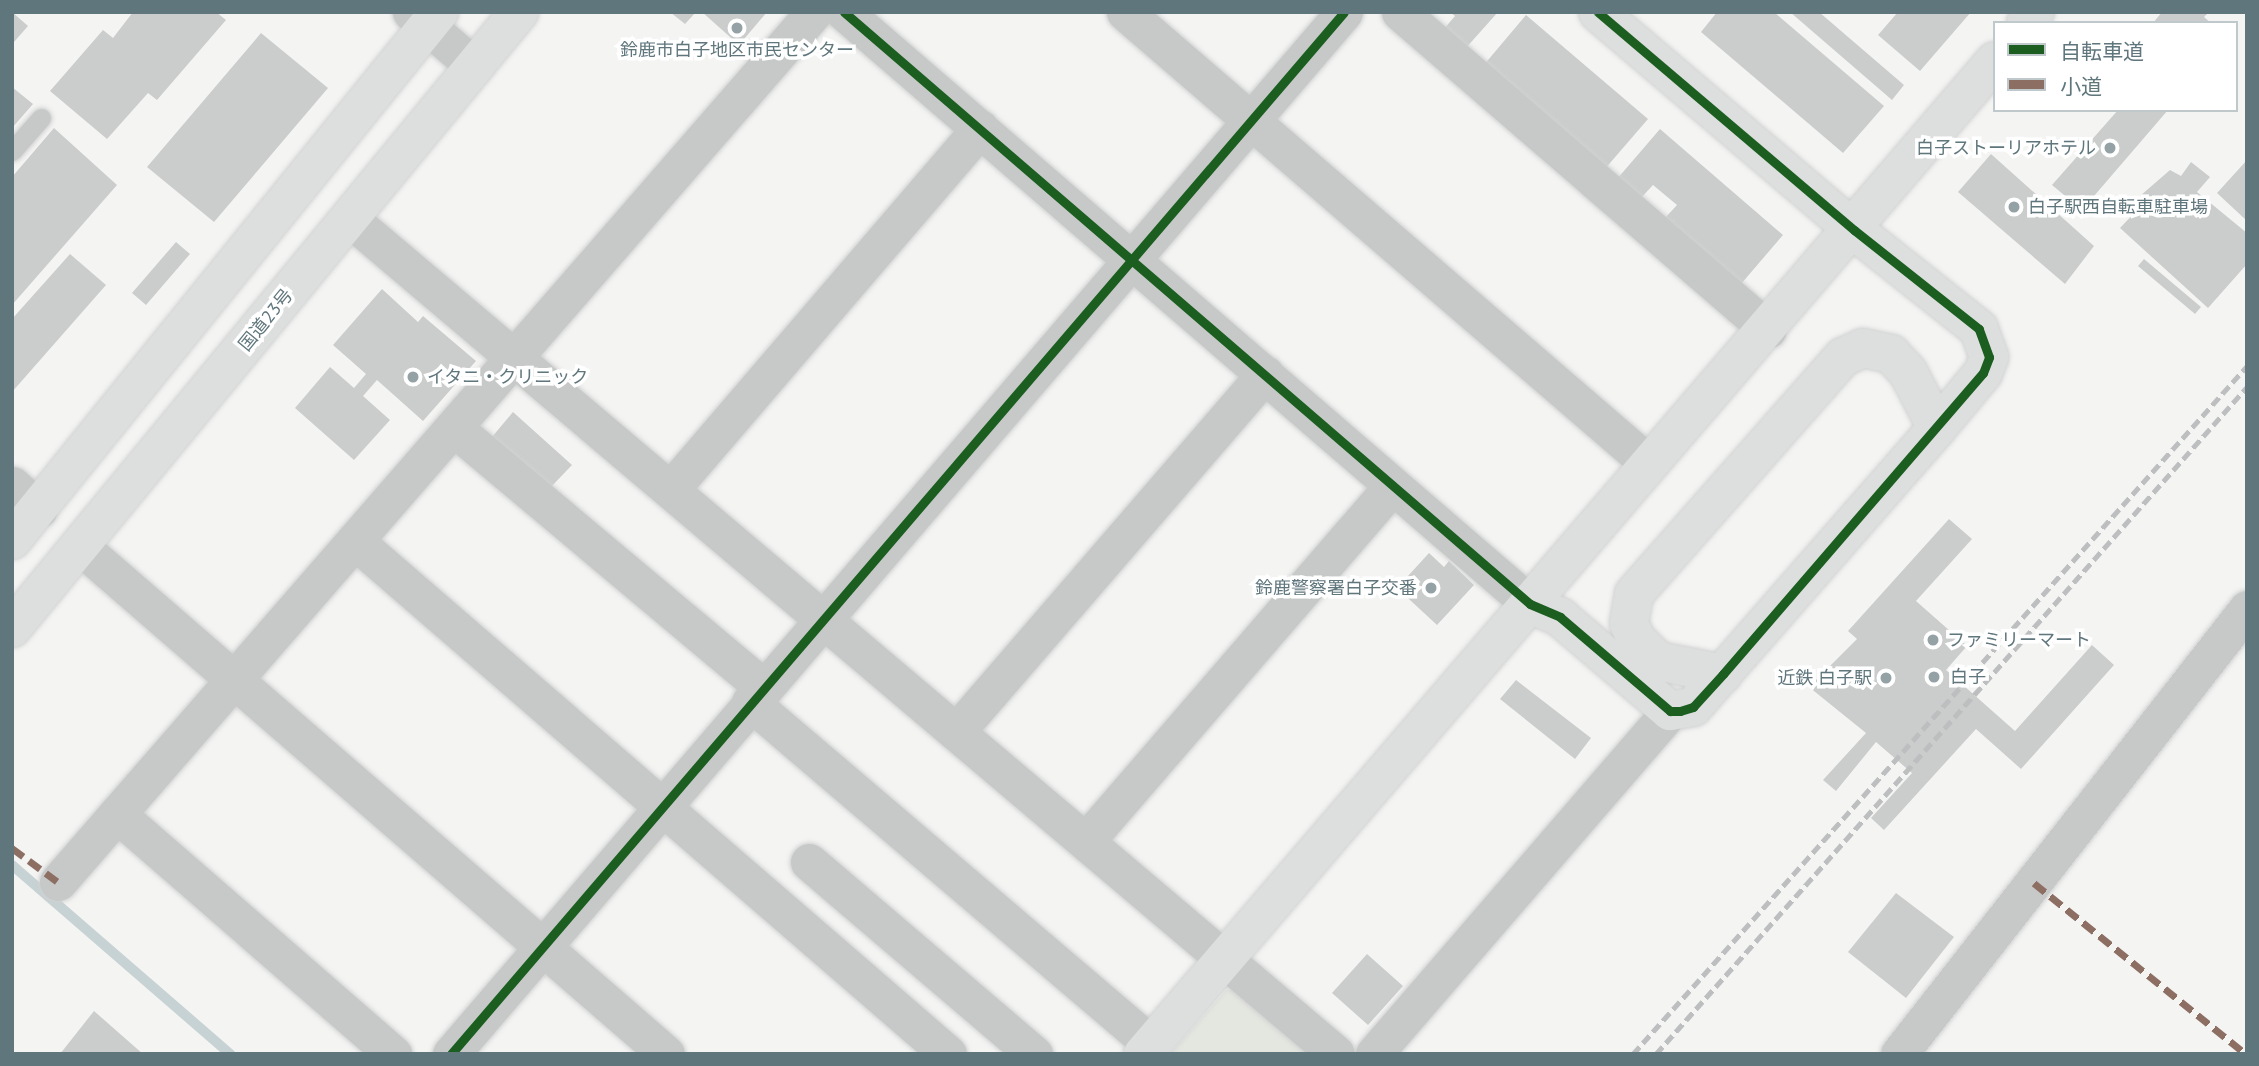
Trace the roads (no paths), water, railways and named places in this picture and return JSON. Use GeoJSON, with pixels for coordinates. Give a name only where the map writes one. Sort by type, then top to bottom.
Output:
{"type":"FeatureCollection","features":[{"type":"Feature","properties":{"kind":"main road","name":"国道23号"},"geometry":{"type":"LineString","coordinates":[[12,628],[519,12]]}},
{"type":"Feature","properties":{"kind":"main road"},"geometry":{"type":"LineString","coordinates":[[1530,604],[1560,617],[1670,710],[1693,707],[1937,428],[1983,373],[1989,357],[1986,342],[1979,329],[1854,230],[1598,12]]}},
{"type":"Feature","properties":{"kind":"main road"},"geometry":{"type":"LineString","coordinates":[[12,540],[26,497],[426,17]]}},
{"type":"Feature","properties":{"kind":"main road"},"geometry":{"type":"LineString","coordinates":[[1147,1049],[1648,463],[1854,230],[1993,63]]}},
{"type":"Feature","properties":{"kind":"main road"},"geometry":{"type":"LineString","coordinates":[[1723,674],[1658,661],[1636,639],[1629,623],[1634,594],[1843,357],[1863,348],[1891,354],[1908,372],[1937,428]]}},
{"type":"Feature","properties":{"kind":"street"},"geometry":{"type":"LineString","coordinates":[[58,882],[235,682],[814,12]]}},
{"type":"Feature","properties":{"kind":"street"},"geometry":{"type":"LineString","coordinates":[[844,12],[1134,259],[1530,604]]}},
{"type":"Feature","properties":{"kind":"street"},"geometry":{"type":"LineString","coordinates":[[1125,12],[1648,463]]}},
{"type":"Feature","properties":{"kind":"street"},"geometry":{"type":"LineString","coordinates":[[451,1054],[1344,12]]}},
{"type":"Feature","properties":{"kind":"street"},"geometry":{"type":"LineString","coordinates":[[1400,12],[1768,330]]}},
{"type":"Feature","properties":{"kind":"street"},"geometry":{"type":"LineString","coordinates":[[426,17],[474,66]]}},
{"type":"Feature","properties":{"kind":"street"},"geometry":{"type":"LineString","coordinates":[[671,489],[980,128]]}},
{"type":"Feature","properties":{"kind":"street"},"geometry":{"type":"LineString","coordinates":[[349,218],[1336,1054]]}},
{"type":"Feature","properties":{"kind":"street"},"geometry":{"type":"LineString","coordinates":[[956,732],[1265,374]]}},
{"type":"Feature","properties":{"kind":"street"},"geometry":{"type":"LineString","coordinates":[[454,428],[757,695],[1147,1049]]}},
{"type":"Feature","properties":{"kind":"street"},"geometry":{"type":"LineString","coordinates":[[1086,841],[1392,486]]}},
{"type":"Feature","properties":{"kind":"street"},"geometry":{"type":"LineString","coordinates":[[355,541],[948,1054]]}},
{"type":"Feature","properties":{"kind":"street"},"geometry":{"type":"LineString","coordinates":[[81,547],[666,1054]]}},
{"type":"Feature","properties":{"kind":"street"},"geometry":{"type":"LineString","coordinates":[[1899,1054],[2247,609]]}},
{"type":"Feature","properties":{"kind":"street"},"geometry":{"type":"LineString","coordinates":[[1374,1054],[1670,710]]}},
{"type":"Feature","properties":{"kind":"street"},"geometry":{"type":"LineString","coordinates":[[117,814],[393,1054]]}},
{"type":"Feature","properties":{"kind":"street"},"geometry":{"type":"LineString","coordinates":[[809,862],[1034,1054]]}},
{"type":"Feature","properties":{"kind":"lane"},"geometry":{"type":"LineString","coordinates":[[12,151],[41,118]]}},
{"type":"Feature","properties":{"kind":"waterway"},"geometry":{"type":"LineString","coordinates":[[12,865],[230,1054]]}},
{"type":"Feature","properties":{"kind":"railway"},"geometry":{"type":"LineString","coordinates":[[1633,1054],[2247,366]]}},
{"type":"Feature","properties":{"kind":"railway"},"geometry":{"type":"LineString","coordinates":[[1656,1054],[2247,387]]}},
{"type":"Feature","properties":{"kind":"place","name":"鈴鹿市白子地区市民センター"},"geometry":{"type":"Point","coordinates":[737,28]}},
{"type":"Feature","properties":{"kind":"place","name":"白子ストーリアホテル"},"geometry":{"type":"Point","coordinates":[2110,148]}},
{"type":"Feature","properties":{"kind":"place","name":"白子駅西自転車駐車場"},"geometry":{"type":"Point","coordinates":[2014,207]}},
{"type":"Feature","properties":{"kind":"place","name":"イタニ・クリニック"},"geometry":{"type":"Point","coordinates":[413,377]}},
{"type":"Feature","properties":{"kind":"place","name":"鈴鹿警察署白子交番"},"geometry":{"type":"Point","coordinates":[1431,588]}},
{"type":"Feature","properties":{"kind":"place","name":"ファミリーマート"},"geometry":{"type":"Point","coordinates":[1933,640]}},
{"type":"Feature","properties":{"kind":"place","name":"白子"},"geometry":{"type":"Point","coordinates":[1934,677]}},
{"type":"Feature","properties":{"kind":"place","name":"近鉄 白子駅"},"geometry":{"type":"Point","coordinates":[1886,678]}}]}
